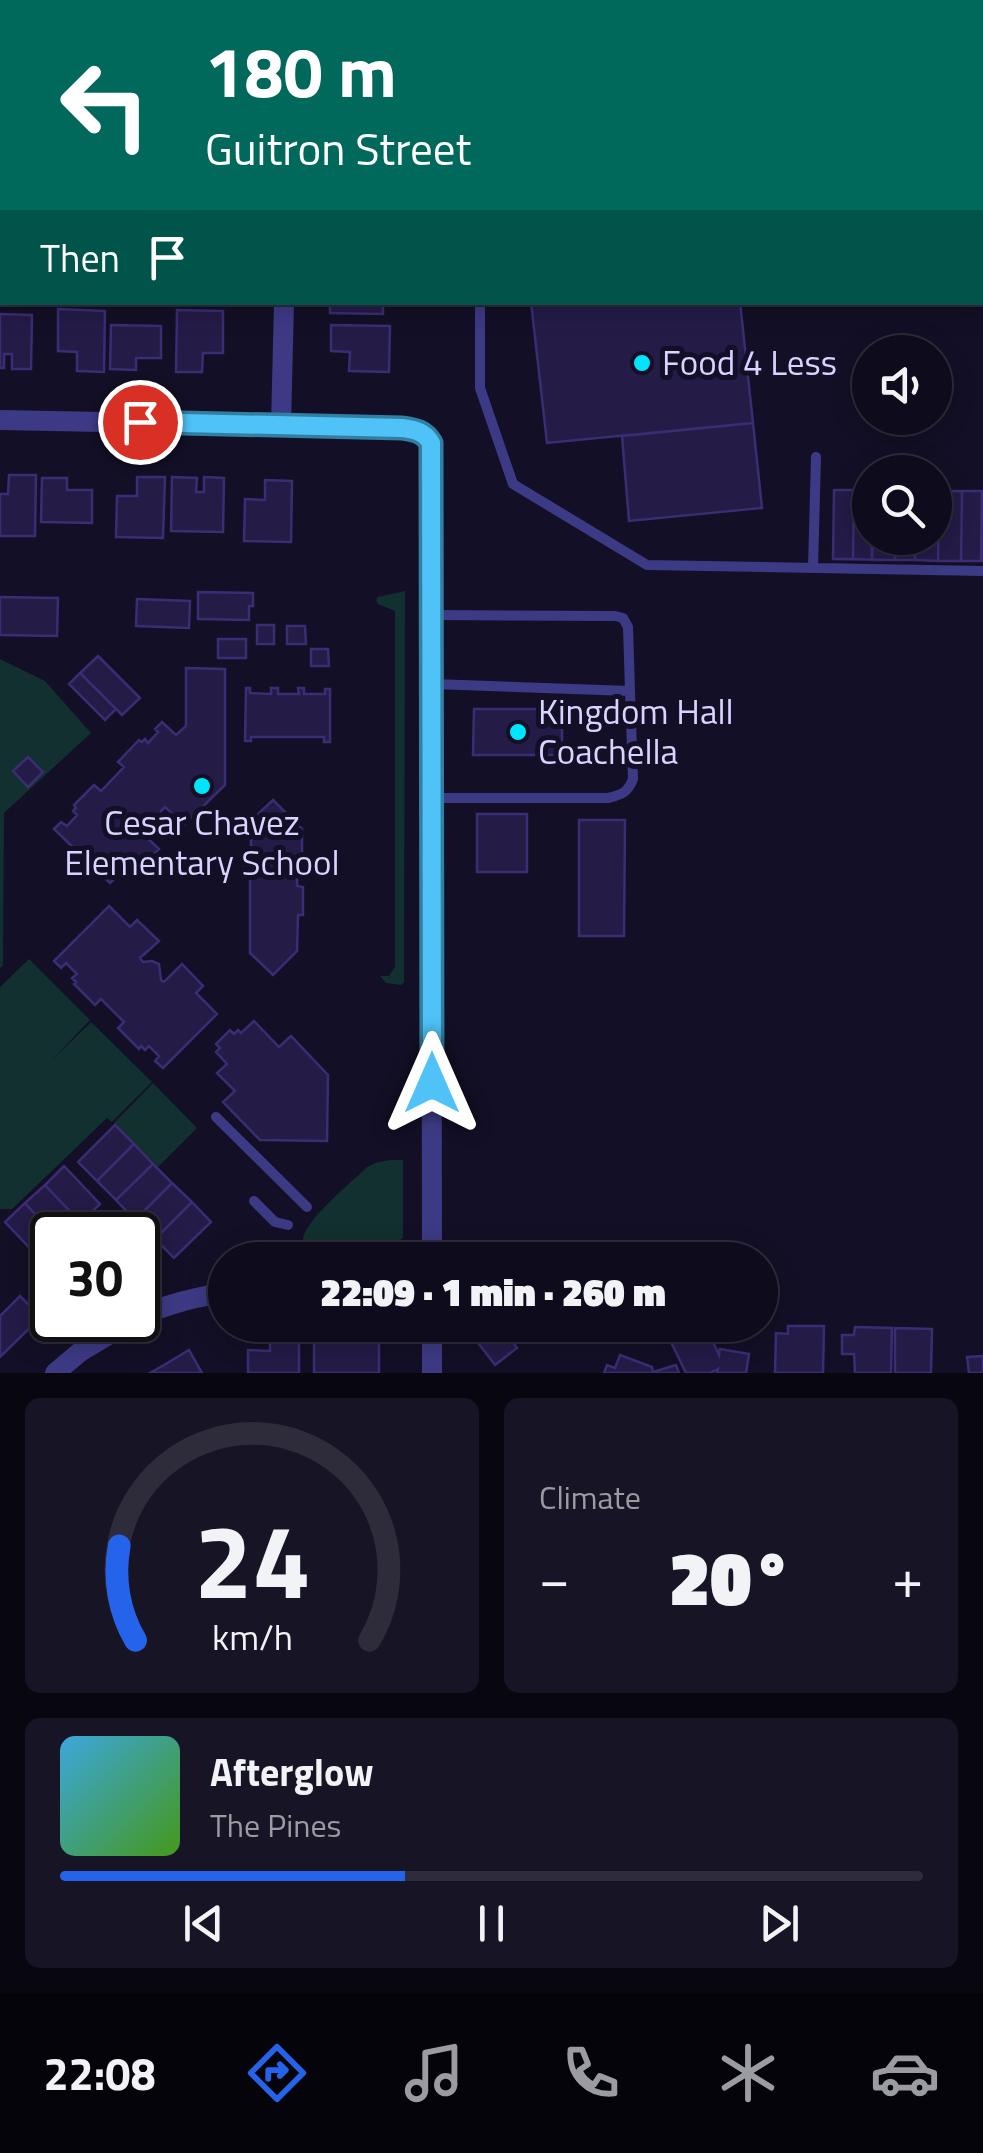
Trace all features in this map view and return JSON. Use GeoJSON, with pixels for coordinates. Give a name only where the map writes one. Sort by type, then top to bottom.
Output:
{"type":"FeatureCollection","features":[{"type":"Feature","properties":{"kind":"street"},"geometry":{"type":"LineString","coordinates":[[281,425],[284,305]]}},
{"type":"Feature","properties":{"kind":"street"},"geometry":{"type":"LineString","coordinates":[[0,420],[402,428],[416,430],[431,443],[432,1242]]}},
{"type":"Feature","properties":{"kind":"street"},"geometry":{"type":"LineString","coordinates":[[160,1309],[208,1295]]}},
{"type":"Feature","properties":{"kind":"street"},"geometry":{"type":"LineString","coordinates":[[56,1373],[97,1342]]}},
{"type":"Feature","properties":{"kind":"street"},"geometry":{"type":"LineString","coordinates":[[432,1342],[432,1373]]}},
{"type":"Feature","properties":{"kind":"lane"},"geometry":{"type":"LineString","coordinates":[[480,305],[480,388],[513,484],[646,565],[983,572]]}},
{"type":"Feature","properties":{"kind":"lane"},"geometry":{"type":"LineString","coordinates":[[813,568],[816,457]]}},
{"type":"Feature","properties":{"kind":"lane"},"geometry":{"type":"LineString","coordinates":[[432,615],[623,618],[628,628],[633,779],[620,796],[608,798],[432,798]]}},
{"type":"Feature","properties":{"kind":"lane"},"geometry":{"type":"LineString","coordinates":[[432,684],[630,692]]}},
{"type":"Feature","properties":{"kind":"lane"},"geometry":{"type":"LineString","coordinates":[[216,1117],[308,1207]]}},
{"type":"Feature","properties":{"kind":"lane"},"geometry":{"type":"LineString","coordinates":[[254,1201],[275,1222],[288,1224]]}},
{"type":"Feature","properties":{"kind":"green space"},"geometry":{"type":"Polygon","coordinates":[[[405,591],[401,985],[386,983],[380,976],[389,976],[395,967],[395,611],[376,600],[405,591]]]}},
{"type":"Feature","properties":{"kind":"green space"},"geometry":{"type":"Polygon","coordinates":[[[0,659],[45,681],[91,733],[4,813],[0,968],[0,659]]]}},
{"type":"Feature","properties":{"kind":"green space"},"geometry":{"type":"Polygon","coordinates":[[[29,959],[90,1020],[51,1061],[91,1022],[152,1082],[112,1122],[107,1118],[12,1209],[0,1209],[0,987],[29,959]]]}},
{"type":"Feature","properties":{"kind":"green space"},"geometry":{"type":"Polygon","coordinates":[[[153,1083],[197,1128],[158,1167],[114,1123],[153,1083]]]}},
{"type":"Feature","properties":{"kind":"green space"},"geometry":{"type":"Polygon","coordinates":[[[403,1160],[403,1237],[398,1242],[303,1242],[315,1218],[367,1167],[403,1160]]]}},
{"type":"Feature","properties":{"kind":"building"},"geometry":{"type":"Polygon","coordinates":[[[330,305],[383,305],[383,314],[330,313],[330,305]]]}},
{"type":"Feature","properties":{"kind":"building","name":"Food 4 Less"},"geometry":{"type":"Polygon","coordinates":[[[531,305],[740,305],[753,423],[547,443],[531,305]]]}},
{"type":"Feature","properties":{"kind":"building"},"geometry":{"type":"Polygon","coordinates":[[[58,309],[105,311],[104,372],[77,371],[77,352],[58,351],[58,309]]]}},
{"type":"Feature","properties":{"kind":"building"},"geometry":{"type":"Polygon","coordinates":[[[177,310],[223,311],[223,353],[203,353],[202,372],[176,372],[177,310]]]}},
{"type":"Feature","properties":{"kind":"building"},"geometry":{"type":"Polygon","coordinates":[[[0,314],[32,315],[31,369],[12,369],[12,354],[4,354],[4,368],[0,368],[0,314]]]}},
{"type":"Feature","properties":{"kind":"building"},"geometry":{"type":"Polygon","coordinates":[[[111,325],[161,326],[161,358],[136,358],[136,370],[110,369],[111,325]]]}},
{"type":"Feature","properties":{"kind":"building"},"geometry":{"type":"Polygon","coordinates":[[[331,325],[390,326],[389,372],[349,371],[350,352],[331,351],[331,325]]]}},
{"type":"Feature","properties":{"kind":"building"},"geometry":{"type":"Polygon","coordinates":[[[753,423],[762,508],[629,521],[622,436],[753,423]]]}},
{"type":"Feature","properties":{"kind":"building"},"geometry":{"type":"Polygon","coordinates":[[[9,475],[36,475],[35,536],[0,536],[0,494],[8,494],[9,475]]]}},
{"type":"Feature","properties":{"kind":"building"},"geometry":{"type":"Polygon","coordinates":[[[137,477],[165,477],[163,538],[116,537],[117,496],[137,496],[137,477]]]}},
{"type":"Feature","properties":{"kind":"building"},"geometry":{"type":"Polygon","coordinates":[[[172,477],[197,478],[196,492],[204,492],[204,477],[224,478],[223,532],[171,531],[172,477]]]}},
{"type":"Feature","properties":{"kind":"building"},"geometry":{"type":"Polygon","coordinates":[[[42,478],[67,478],[67,490],[92,490],[92,523],[41,522],[42,478]]]}},
{"type":"Feature","properties":{"kind":"building"},"geometry":{"type":"Polygon","coordinates":[[[265,480],[292,481],[291,542],[244,541],[245,499],[265,500],[265,480]]]}},
{"type":"Feature","properties":{"kind":"building"},"geometry":{"type":"Polygon","coordinates":[[[834,490],[852,490],[852,555],[895,555],[895,560],[833,559],[834,490]]]}},
{"type":"Feature","properties":{"kind":"building"},"geometry":{"type":"Polygon","coordinates":[[[834,490],[852,490],[853,559],[833,559],[834,490]]]}},
{"type":"Feature","properties":{"kind":"building"},"geometry":{"type":"Polygon","coordinates":[[[952,491],[962,491],[961,561],[938,561],[938,555],[952,555],[952,491]]]}},
{"type":"Feature","properties":{"kind":"building"},"geometry":{"type":"Polygon","coordinates":[[[962,491],[982,491],[981,561],[961,561],[962,491]]]}},
{"type":"Feature","properties":{"kind":"building"},"geometry":{"type":"Polygon","coordinates":[[[982,491],[983,561],[981,561],[982,491]]]}},
{"type":"Feature","properties":{"kind":"building"},"geometry":{"type":"Polygon","coordinates":[[[853,555],[872,555],[872,560],[853,559],[853,555]]]}},
{"type":"Feature","properties":{"kind":"building"},"geometry":{"type":"Polygon","coordinates":[[[872,555],[895,555],[895,560],[872,560],[872,555]]]}},
{"type":"Feature","properties":{"kind":"building"},"geometry":{"type":"Polygon","coordinates":[[[895,555],[915,555],[915,560],[895,560],[895,555]]]}},
{"type":"Feature","properties":{"kind":"building"},"geometry":{"type":"Polygon","coordinates":[[[915,555],[938,555],[938,561],[915,560],[915,555]]]}},
{"type":"Feature","properties":{"kind":"building"},"geometry":{"type":"Polygon","coordinates":[[[198,592],[253,593],[249,620],[198,619],[198,592]]]}},
{"type":"Feature","properties":{"kind":"building"},"geometry":{"type":"Polygon","coordinates":[[[0,597],[58,598],[57,636],[0,635],[0,597]]]}},
{"type":"Feature","properties":{"kind":"building"},"geometry":{"type":"Polygon","coordinates":[[[137,599],[190,601],[189,628],[136,626],[137,599]]]}},
{"type":"Feature","properties":{"kind":"building"},"geometry":{"type":"Polygon","coordinates":[[[257,625],[274,625],[274,644],[257,644],[257,625]]]}},
{"type":"Feature","properties":{"kind":"building"},"geometry":{"type":"Polygon","coordinates":[[[287,626],[305,626],[306,644],[287,644],[287,626]]]}},
{"type":"Feature","properties":{"kind":"building"},"geometry":{"type":"Polygon","coordinates":[[[218,639],[246,639],[246,658],[218,658],[218,639]]]}},
{"type":"Feature","properties":{"kind":"building"},"geometry":{"type":"Polygon","coordinates":[[[311,649],[328,649],[329,666],[311,666],[311,649]]]}},
{"type":"Feature","properties":{"kind":"building"},"geometry":{"type":"Polygon","coordinates":[[[98,656],[140,698],[122,715],[80,673],[98,656]]]}},
{"type":"Feature","properties":{"kind":"building"},"geometry":{"type":"Polygon","coordinates":[[[186,668],[225,669],[225,785],[184,825],[165,807],[160,827],[141,832],[159,849],[137,871],[130,864],[110,883],[54,829],[61,822],[67,826],[77,815],[74,805],[94,785],[101,791],[124,767],[118,762],[139,740],[148,743],[162,722],[176,735],[186,726],[186,668]]]}},
{"type":"Feature","properties":{"kind":"building"},"geometry":{"type":"Polygon","coordinates":[[[80,673],[116,709],[105,720],[69,684],[80,673]]]}},
{"type":"Feature","properties":{"kind":"building"},"geometry":{"type":"Polygon","coordinates":[[[246,688],[250,688],[250,693],[271,694],[271,688],[278,688],[278,694],[299,694],[298,688],[304,688],[304,694],[325,694],[325,689],[330,689],[330,742],[324,742],[324,737],[251,737],[251,741],[245,741],[246,688]]]}},
{"type":"Feature","properties":{"kind":"building","name":"Kingdom Hall Coachella"},"geometry":{"type":"Polygon","coordinates":[[[474,709],[562,709],[562,755],[473,755],[474,709]]]}},
{"type":"Feature","properties":{"kind":"building"},"geometry":{"type":"Polygon","coordinates":[[[28,757],[43,772],[28,787],[13,771],[28,757]]]}},
{"type":"Feature","properties":{"kind":"building"},"geometry":{"type":"Polygon","coordinates":[[[273,800],[302,829],[297,886],[303,887],[303,915],[298,915],[297,951],[273,975],[250,953],[250,875],[244,875],[243,854],[251,855],[251,838],[243,838],[243,828],[273,800]]]}},
{"type":"Feature","properties":{"kind":"building"},"geometry":{"type":"Polygon","coordinates":[[[477,814],[527,814],[527,872],[477,872],[477,814]]]}},
{"type":"Feature","properties":{"kind":"building"},"geometry":{"type":"Polygon","coordinates":[[[579,820],[625,820],[624,936],[579,936],[579,820]]]}},
{"type":"Feature","properties":{"kind":"building"},"geometry":{"type":"Polygon","coordinates":[[[109,906],[130,927],[137,920],[159,941],[140,958],[159,964],[161,980],[164,982],[182,964],[203,986],[196,993],[217,1014],[163,1068],[155,1061],[159,1056],[149,1046],[139,1049],[118,1028],[124,1022],[101,999],[95,1005],[74,984],[72,978],[77,974],[66,963],[61,968],[54,961],[109,906]]]}},
{"type":"Feature","properties":{"kind":"building"},"geometry":{"type":"Polygon","coordinates":[[[254,1021],[279,1047],[291,1036],[328,1075],[327,1141],[260,1140],[223,1102],[235,1091],[217,1073],[227,1064],[216,1052],[220,1048],[216,1044],[230,1030],[241,1033],[254,1021]]]}},
{"type":"Feature","properties":{"kind":"building"},"geometry":{"type":"Polygon","coordinates":[[[115,1125],[134,1144],[97,1181],[78,1162],[115,1125]]]}},
{"type":"Feature","properties":{"kind":"building"},"geometry":{"type":"Polygon","coordinates":[[[134,1144],[153,1164],[116,1200],[97,1181],[134,1144]]]}},
{"type":"Feature","properties":{"kind":"building"},"geometry":{"type":"Polygon","coordinates":[[[153,1164],[172,1183],[143,1212],[127,1212],[116,1200],[153,1164]]]}},
{"type":"Feature","properties":{"kind":"building"},"geometry":{"type":"Polygon","coordinates":[[[64,1166],[100,1204],[92,1212],[71,1212],[45,1185],[64,1166]]]}},
{"type":"Feature","properties":{"kind":"building"},"geometry":{"type":"Polygon","coordinates":[[[172,1183],[192,1202],[160,1234],[160,1212],[143,1212],[172,1183]]]}},
{"type":"Feature","properties":{"kind":"building"},"geometry":{"type":"Polygon","coordinates":[[[45,1185],[71,1212],[33,1212],[25,1203],[45,1185]]]}},
{"type":"Feature","properties":{"kind":"building"},"geometry":{"type":"Polygon","coordinates":[[[192,1202],[211,1222],[174,1258],[160,1244],[160,1234],[192,1202]]]}},
{"type":"Feature","properties":{"kind":"building"},"geometry":{"type":"Polygon","coordinates":[[[25,1203],[33,1212],[30,1212],[30,1248],[5,1222],[25,1203]]]}},
{"type":"Feature","properties":{"kind":"building"},"geometry":{"type":"Polygon","coordinates":[[[20,1296],[30,1306],[30,1328],[0,1357],[0,1316],[20,1296]]]}},
{"type":"Feature","properties":{"kind":"building"},"geometry":{"type":"Polygon","coordinates":[[[788,1326],[824,1326],[823,1373],[775,1373],[778,1333],[788,1334],[788,1326]]]}},
{"type":"Feature","properties":{"kind":"building"},"geometry":{"type":"Polygon","coordinates":[[[855,1327],[892,1328],[891,1373],[855,1373],[854,1354],[842,1354],[842,1335],[854,1335],[855,1327]]]}},
{"type":"Feature","properties":{"kind":"building"},"geometry":{"type":"Polygon","coordinates":[[[895,1328],[932,1329],[931,1373],[895,1373],[895,1328]]]}},
{"type":"Feature","properties":{"kind":"building"},"geometry":{"type":"Polygon","coordinates":[[[270,1342],[299,1342],[299,1373],[248,1373],[248,1350],[270,1351],[270,1342]]]}},
{"type":"Feature","properties":{"kind":"building"},"geometry":{"type":"Polygon","coordinates":[[[314,1342],[379,1342],[379,1373],[314,1373],[314,1342]]]}},
{"type":"Feature","properties":{"kind":"building"},"geometry":{"type":"Polygon","coordinates":[[[478,1342],[513,1342],[517,1348],[495,1365],[478,1342]]]}},
{"type":"Feature","properties":{"kind":"building"},"geometry":{"type":"Polygon","coordinates":[[[671,1342],[713,1342],[719,1355],[720,1349],[749,1354],[746,1373],[717,1373],[718,1369],[686,1373],[671,1342]]]}},
{"type":"Feature","properties":{"kind":"building"},"geometry":{"type":"Polygon","coordinates":[[[189,1350],[202,1373],[150,1373],[164,1365],[189,1350]]]}},
{"type":"Feature","properties":{"kind":"building"},"geometry":{"type":"Polygon","coordinates":[[[620,1355],[652,1367],[653,1372],[676,1365],[679,1373],[604,1373],[607,1365],[615,1368],[620,1355]]]}},
{"type":"Feature","properties":{"kind":"building"},"geometry":{"type":"Polygon","coordinates":[[[983,1356],[983,1373],[969,1373],[967,1357],[983,1356]]]}},
{"type":"Feature","properties":{"kind":"place","name":"Food 4 Less"},"geometry":{"type":"Point","coordinates":[642,363]}},
{"type":"Feature","properties":{"kind":"place","name":"Kingdom Hall Coachella"},"geometry":{"type":"Point","coordinates":[518,732]}},
{"type":"Feature","properties":{"kind":"place","name":"Cesar Chavez Elementary School"},"geometry":{"type":"Point","coordinates":[202,786]}},
{"type":"Feature","properties":{"kind":"route"},"geometry":{"type":"LineString","coordinates":[[140,422],[402,428],[416,430],[431,443],[432,1083]]}}]}
